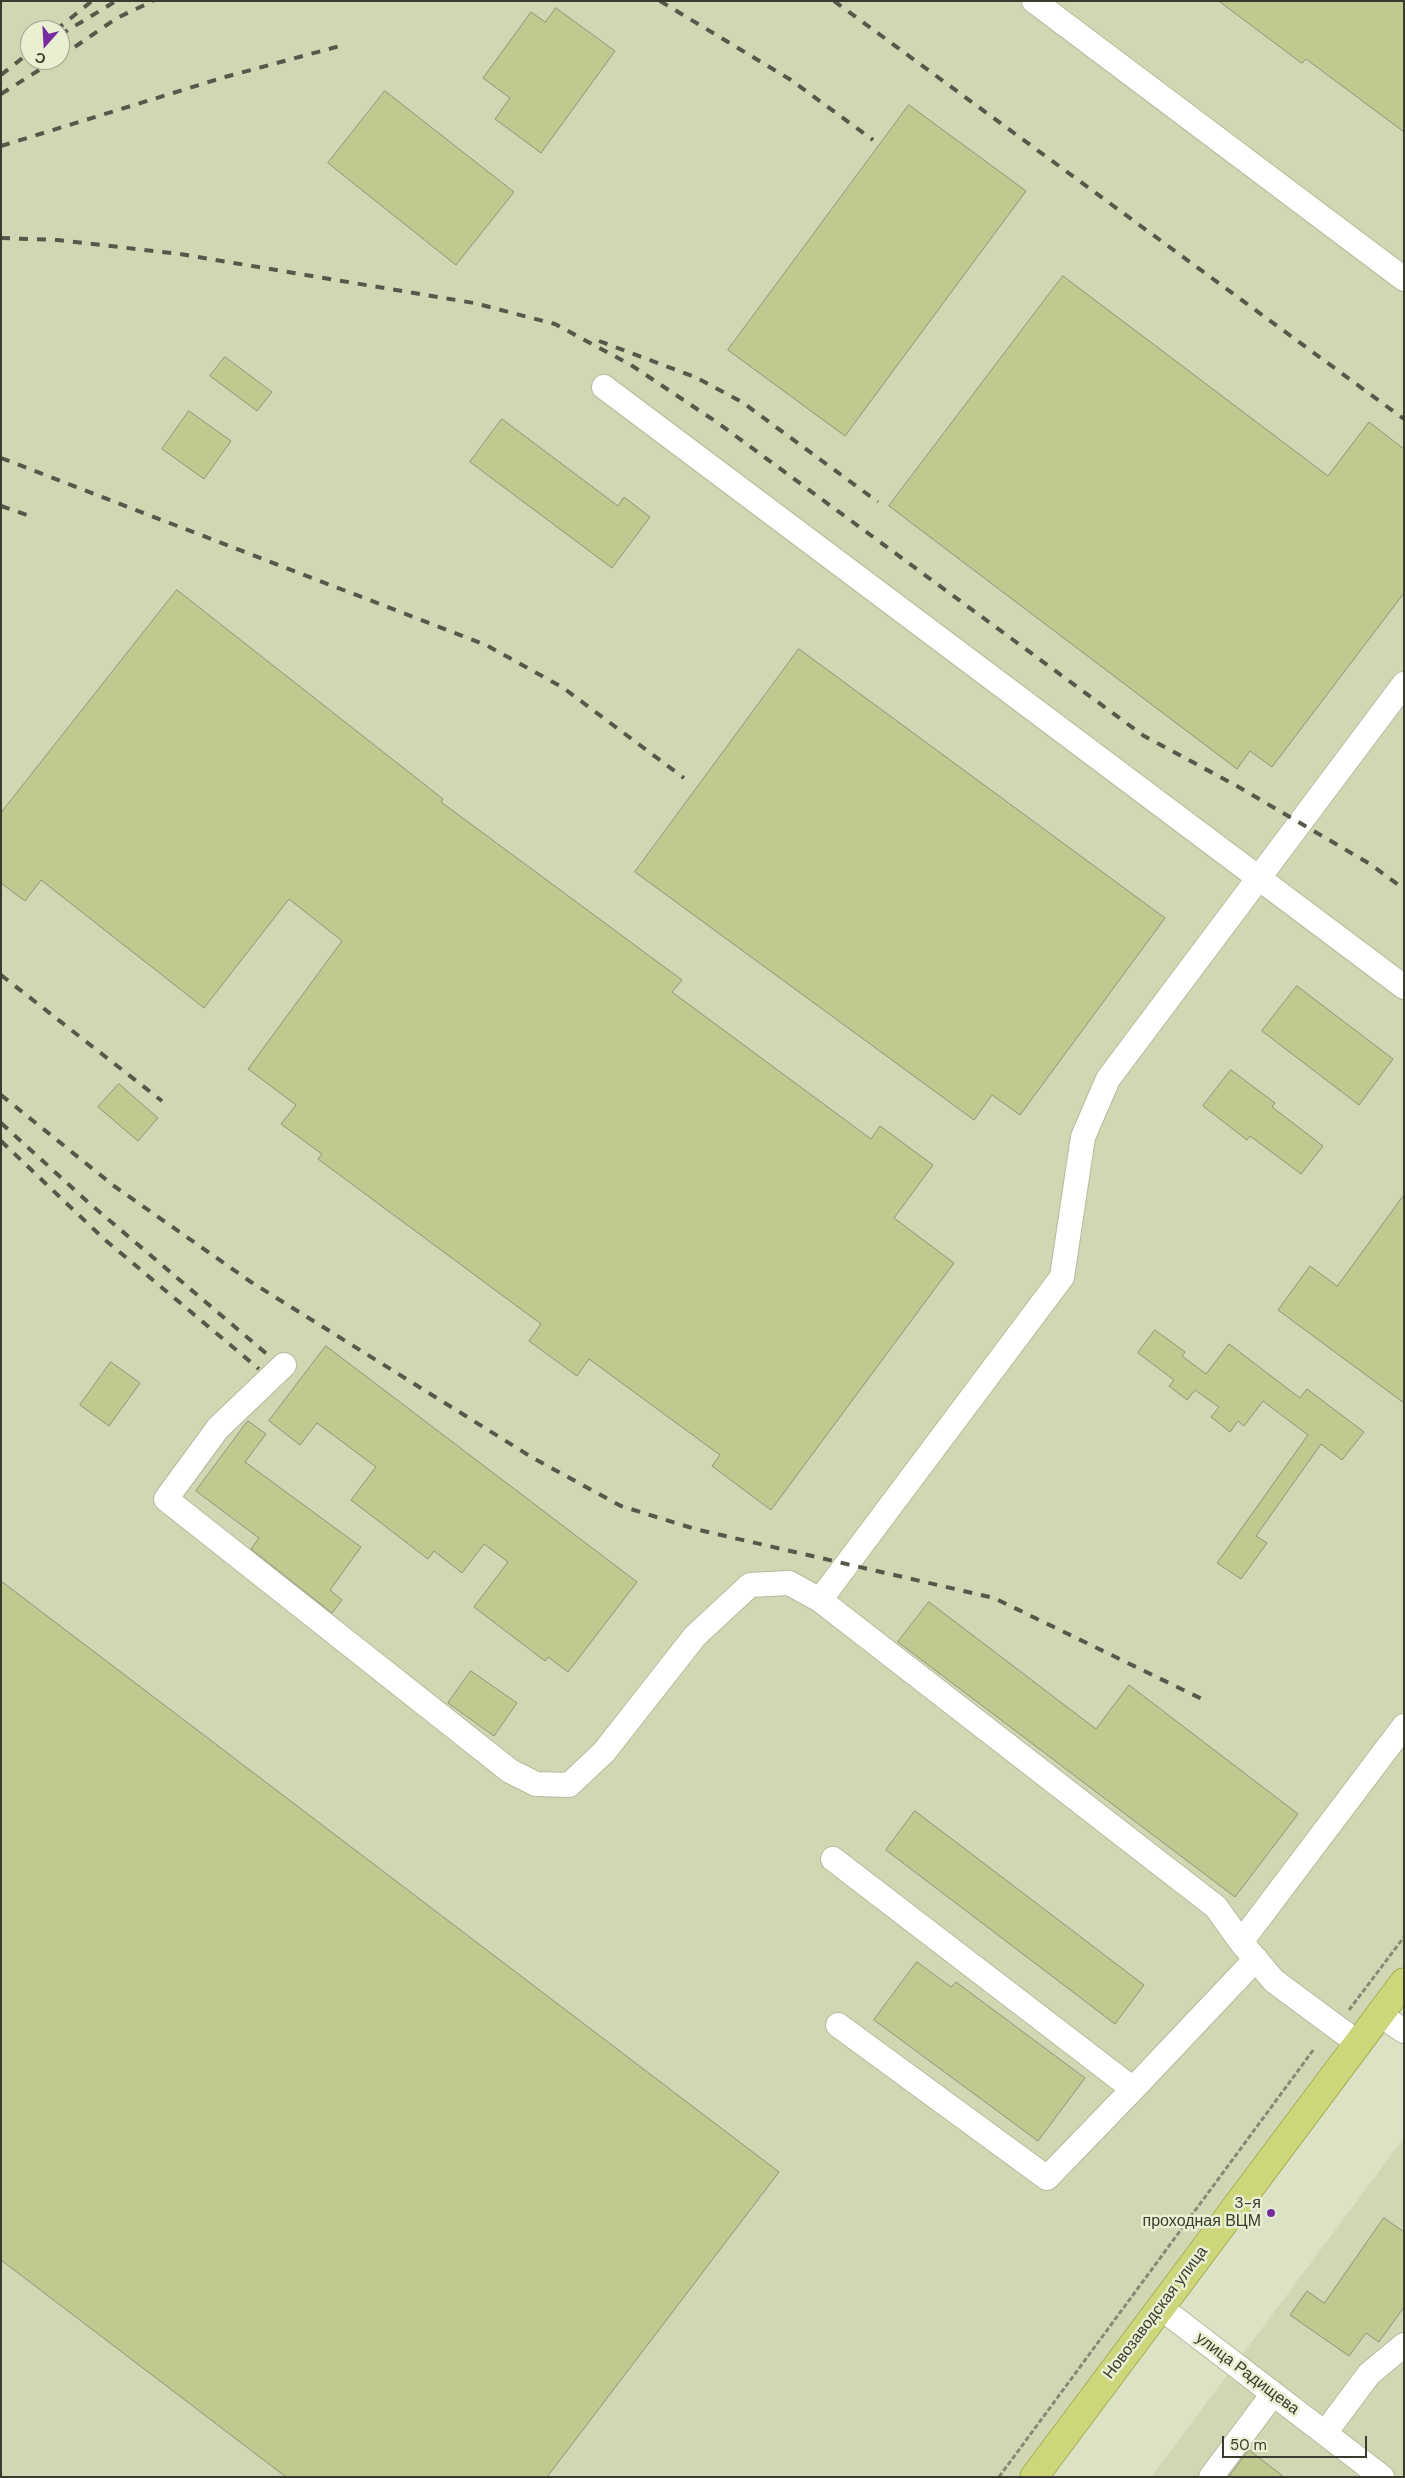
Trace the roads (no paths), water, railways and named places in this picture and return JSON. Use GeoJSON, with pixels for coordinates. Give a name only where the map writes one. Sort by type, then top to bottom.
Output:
{"type":"FeatureCollection","features":[{"type":"Feature","properties":{"kind":"main road","name":"Новозаводская улица"},"geometry":{"type":"LineString","coordinates":[[1034,2477],[1404,1982]]}},
{"type":"Feature","properties":{"kind":"street"},"geometry":{"type":"LineString","coordinates":[[1034,1],[1404,279]]}},
{"type":"Feature","properties":{"kind":"street"},"geometry":{"type":"LineString","coordinates":[[604,387],[1404,987]]}},
{"type":"Feature","properties":{"kind":"street"},"geometry":{"type":"LineString","coordinates":[[820,1600],[1062,1277],[1083,1137],[1108,1079],[1404,684]]}},
{"type":"Feature","properties":{"kind":"street"},"geometry":{"type":"LineString","coordinates":[[284,1365],[218,1428],[166,1498],[510,1771],[536,1784],[569,1785],[604,1752],[695,1636],[750,1585],[789,1583],[820,1600],[1216,1907],[1248,1951],[1274,1982],[1358,2043]]}},
{"type":"Feature","properties":{"kind":"street"},"geometry":{"type":"LineString","coordinates":[[838,2025],[1047,2178],[1133,2089],[1248,1951],[1404,1726]]}},
{"type":"Feature","properties":{"kind":"street"},"geometry":{"type":"LineString","coordinates":[[833,1859],[1133,2089]]}},
{"type":"Feature","properties":{"kind":"street"},"geometry":{"type":"LineString","coordinates":[[1379,2014],[1404,2031]]}},
{"type":"Feature","properties":{"kind":"street","name":"улица Радищева"},"geometry":{"type":"LineString","coordinates":[[1160,2307],[1382,2477]]}},
{"type":"Feature","properties":{"kind":"street"},"geometry":{"type":"LineString","coordinates":[[1325,2433],[1369,2374],[1404,2345]]}},
{"type":"Feature","properties":{"kind":"street"},"geometry":{"type":"LineString","coordinates":[[1211,2477],[1273,2394]]}},
{"type":"Feature","properties":{"kind":"railway"},"geometry":{"type":"LineString","coordinates":[[68,20],[92,1]]}},
{"type":"Feature","properties":{"kind":"railway"},"geometry":{"type":"LineString","coordinates":[[70,29],[116,1]]}},
{"type":"Feature","properties":{"kind":"railway"},"geometry":{"type":"LineString","coordinates":[[70,50],[117,18],[153,1]]}},
{"type":"Feature","properties":{"kind":"railway"},"geometry":{"type":"LineString","coordinates":[[660,1],[791,80],[873,140]]}},
{"type":"Feature","properties":{"kind":"railway"},"geometry":{"type":"LineString","coordinates":[[834,1],[1404,419]]}},
{"type":"Feature","properties":{"kind":"railway"},"geometry":{"type":"LineString","coordinates":[[1,146],[225,77],[340,46]]}},
{"type":"Feature","properties":{"kind":"railway"},"geometry":{"type":"LineString","coordinates":[[1,75],[20,60]]}},
{"type":"Feature","properties":{"kind":"railway"},"geometry":{"type":"LineString","coordinates":[[1,94],[39,70]]}},
{"type":"Feature","properties":{"kind":"railway"},"geometry":{"type":"LineString","coordinates":[[1,238],[58,240],[180,254],[474,303],[555,324],[631,365],[718,423],[1144,736],[1237,786],[1370,864],[1404,889]]}},
{"type":"Feature","properties":{"kind":"railway"},"geometry":{"type":"LineString","coordinates":[[599,341],[695,377],[742,402],[878,502]]}},
{"type":"Feature","properties":{"kind":"railway"},"geometry":{"type":"LineString","coordinates":[[1,458],[486,645],[562,687],[684,778]]}},
{"type":"Feature","properties":{"kind":"railway"},"geometry":{"type":"LineString","coordinates":[[1,506],[30,516]]}},
{"type":"Feature","properties":{"kind":"railway"},"geometry":{"type":"LineString","coordinates":[[1,975],[162,1101]]}},
{"type":"Feature","properties":{"kind":"railway"},"geometry":{"type":"LineString","coordinates":[[1,1095],[114,1186],[251,1282],[533,1458],[621,1506],[695,1529],[994,1598],[1204,1700]]}},
{"type":"Feature","properties":{"kind":"railway"},"geometry":{"type":"LineString","coordinates":[[1,1123],[89,1203],[268,1355]]}},
{"type":"Feature","properties":{"kind":"railway"},"geometry":{"type":"LineString","coordinates":[[1,1141],[104,1239],[259,1369]]}},
{"type":"Feature","properties":{"kind":"place","name":"3-я проходная ВЦМ"},"geometry":{"type":"Point","coordinates":[1271,2213]}}]}
